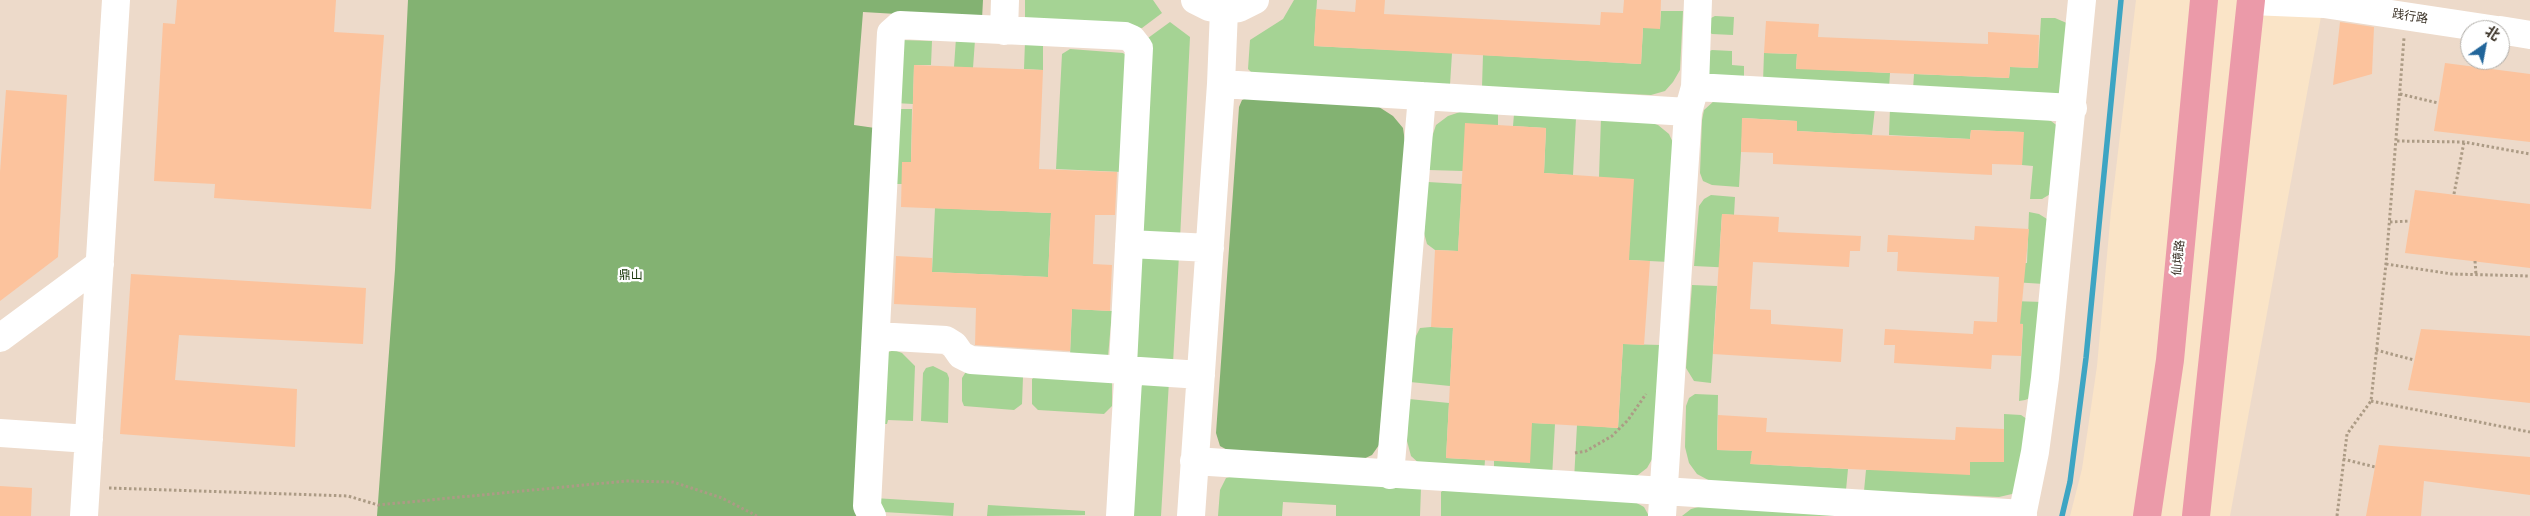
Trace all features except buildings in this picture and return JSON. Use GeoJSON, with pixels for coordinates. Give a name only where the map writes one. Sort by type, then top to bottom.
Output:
{"type":"FeatureCollection","features":[{"type":"Feature","properties":{"kind":"main road","name":"仙境路"},"geometry":{"type":"LineString","coordinates":[[2147,516],[2170,360],[2204,0]]}},
{"type":"Feature","properties":{"kind":"main road"},"geometry":{"type":"LineString","coordinates":[[2196,516],[2246,0]]}},
{"type":"Feature","properties":{"kind":"street"},"geometry":{"type":"LineString","coordinates":[[84,516],[116,0]]}},
{"type":"Feature","properties":{"kind":"street"},"geometry":{"type":"LineString","coordinates":[[1004,31],[1005,0]]}},
{"type":"Feature","properties":{"kind":"street"},"geometry":{"type":"LineString","coordinates":[[1195,0],[1208,7],[1224,10],[1239,8],[1255,0]]}},
{"type":"Feature","properties":{"kind":"street"},"geometry":{"type":"LineString","coordinates":[[1662,504],[1698,0]]}},
{"type":"Feature","properties":{"kind":"street"},"geometry":{"type":"LineString","coordinates":[[1194,461],[1390,475],[1662,504],[2022,515],[2035,452],[2045,378],[2073,108],[2082,0]]}},
{"type":"Feature","properties":{"kind":"street","name":"践行路"},"geometry":{"type":"LineString","coordinates":[[2246,0],[2324,4],[2460,24]]}},
{"type":"Feature","properties":{"kind":"street"},"geometry":{"type":"LineString","coordinates":[[1191,516],[1221,84],[1224,10]]}},
{"type":"Feature","properties":{"kind":"street"},"geometry":{"type":"LineString","coordinates":[[872,516],[867,506],[891,33],[900,25],[1125,36],[1132,39],[1139,48],[1123,365],[1128,380],[1120,516]]}},
{"type":"Feature","properties":{"kind":"street","name":"践行路"},"geometry":{"type":"LineString","coordinates":[[2510,32],[2530,35]]}},
{"type":"Feature","properties":{"kind":"street"},"geometry":{"type":"LineString","coordinates":[[1221,84],[1422,96],[2073,108]]}},
{"type":"Feature","properties":{"kind":"street"},"geometry":{"type":"LineString","coordinates":[[1390,475],[1422,96]]}},
{"type":"Feature","properties":{"kind":"street"},"geometry":{"type":"LineString","coordinates":[[1129,244],[1210,248]]}},
{"type":"Feature","properties":{"kind":"street"},"geometry":{"type":"LineString","coordinates":[[0,338],[100,264]]}},
{"type":"Feature","properties":{"kind":"street"},"geometry":{"type":"LineString","coordinates":[[876,336],[946,340],[954,344],[961,355],[971,360],[1201,375]]}},
{"type":"Feature","properties":{"kind":"street"},"geometry":{"type":"LineString","coordinates":[[0,433],[89,439]]}},
{"type":"Feature","properties":{"kind":"path"},"geometry":{"type":"LineString","coordinates":[[2337,516],[2346,434],[2371,401],[2390,222],[2406,16]]}},
{"type":"Feature","properties":{"kind":"path"},"geometry":{"type":"LineString","coordinates":[[2400,94],[2438,103]]}},
{"type":"Feature","properties":{"kind":"path"},"geometry":{"type":"LineString","coordinates":[[2397,140],[2464,142],[2530,154]]}},
{"type":"Feature","properties":{"kind":"path"},"geometry":{"type":"LineString","coordinates":[[2454,194],[2464,142]]}},
{"type":"Feature","properties":{"kind":"path"},"geometry":{"type":"LineString","coordinates":[[2390,222],[2410,221]]}},
{"type":"Feature","properties":{"kind":"path"},"geometry":{"type":"LineString","coordinates":[[2475,261],[2476,275]]}},
{"type":"Feature","properties":{"kind":"path"},"geometry":{"type":"LineString","coordinates":[[2386,264],[2452,274],[2530,276]]}},
{"type":"Feature","properties":{"kind":"path"},"geometry":{"type":"LineString","coordinates":[[2376,350],[2414,360]]}},
{"type":"Feature","properties":{"kind":"path"},"geometry":{"type":"LineString","coordinates":[[1575,453],[1586,451],[1612,436],[1628,420],[1649,390]]}},
{"type":"Feature","properties":{"kind":"path"},"geometry":{"type":"LineString","coordinates":[[2371,401],[2530,432]]}},
{"type":"Feature","properties":{"kind":"path"},"geometry":{"type":"LineString","coordinates":[[2343,459],[2375,467]]}},
{"type":"Feature","properties":{"kind":"path"},"geometry":{"type":"LineString","coordinates":[[86,487],[348,496],[378,505],[626,481],[673,482],[722,498],[757,516]]}},
{"type":"Feature","properties":{"kind":"shaded area"},"geometry":{"type":"Polygon","coordinates":[[[0,0],[2136,0],[2111,211],[2097,366],[2082,469],[2070,516],[0,516],[0,0]]]}},
{"type":"Feature","properties":{"kind":"shaded area"},"geometry":{"type":"Polygon","coordinates":[[[2324,0],[2530,0],[2530,516],[2230,516],[2324,0]]]}},
{"type":"Feature","properties":{"kind":"green space","name":"鼎山"},"geometry":{"type":"Polygon","coordinates":[[[408,0],[983,0],[982,19],[863,12],[854,125],[875,128],[858,516],[377,516],[395,270],[408,0]]]}},
{"type":"Feature","properties":{"kind":"green space"},"geometry":{"type":"Polygon","coordinates":[[[1025,0],[1153,0],[1162,13],[1142,28],[1025,22],[1025,0]]]}},
{"type":"Feature","properties":{"kind":"green space"},"geometry":{"type":"Polygon","coordinates":[[[1294,0],[1317,0],[1314,46],[1452,53],[1450,85],[1252,73],[1248,69],[1250,40],[1283,19],[1294,0]]]}},
{"type":"Feature","properties":{"kind":"green space"},"geometry":{"type":"Polygon","coordinates":[[[1661,11],[1683,11],[1680,70],[1665,91],[1651,95],[1482,87],[1483,55],[1641,64],[1643,28],[1660,28],[1661,11]]]}},
{"type":"Feature","properties":{"kind":"green space"},"geometry":{"type":"Polygon","coordinates":[[[1715,16],[1734,17],[1733,35],[1712,34],[1708,31],[1709,19],[1715,16]]]}},
{"type":"Feature","properties":{"kind":"green space"},"geometry":{"type":"Polygon","coordinates":[[[2041,18],[2055,18],[2069,24],[2064,92],[2055,98],[1913,89],[1914,74],[2009,78],[2010,67],[2038,68],[2041,18]]]}},
{"type":"Feature","properties":{"kind":"green space"},"geometry":{"type":"Polygon","coordinates":[[[1170,22],[1190,37],[1180,239],[1140,237],[1148,38],[1170,22]]]}},
{"type":"Feature","properties":{"kind":"green space"},"geometry":{"type":"Polygon","coordinates":[[[956,38],[975,40],[973,68],[954,67],[956,38]]]}},
{"type":"Feature","properties":{"kind":"green space"},"geometry":{"type":"Polygon","coordinates":[[[900,40],[932,41],[931,65],[914,65],[913,104],[895,103],[900,40]]]}},
{"type":"Feature","properties":{"kind":"green space"},"geometry":{"type":"Polygon","coordinates":[[[1025,42],[1043,43],[1043,70],[1024,69],[1025,42]]]}},
{"type":"Feature","properties":{"kind":"green space"},"geometry":{"type":"Polygon","coordinates":[[[1070,49],[1123,53],[1127,56],[1122,172],[1056,169],[1062,54],[1070,49]]]}},
{"type":"Feature","properties":{"kind":"green space"},"geometry":{"type":"Polygon","coordinates":[[[1712,50],[1732,51],[1732,65],[1744,66],[1744,81],[1709,76],[1707,52],[1712,50]]]}},
{"type":"Feature","properties":{"kind":"green space"},"geometry":{"type":"Polygon","coordinates":[[[1764,53],[1797,54],[1796,68],[1890,73],[1889,88],[1763,82],[1764,53]]]}},
{"type":"Feature","properties":{"kind":"green space"},"geometry":{"type":"Polygon","coordinates":[[[1248,97],[1379,107],[1393,116],[1403,128],[1405,142],[1379,445],[1372,455],[1359,461],[1233,453],[1220,446],[1216,433],[1239,107],[1242,100],[1248,97]]]}},
{"type":"Feature","properties":{"kind":"green space"},"geometry":{"type":"Polygon","coordinates":[[[1714,101],[1875,108],[1872,135],[1797,131],[1797,121],[1743,118],[1739,187],[1712,185],[1703,181],[1700,173],[1702,120],[1704,110],[1714,101]]]}},
{"type":"Feature","properties":{"kind":"green space"},"geometry":{"type":"Polygon","coordinates":[[[1890,108],[2041,117],[2051,121],[2059,127],[2052,193],[2042,199],[2030,199],[2033,166],[2022,165],[2023,132],[1971,130],[1970,139],[1889,135],[1890,108]]]}},
{"type":"Feature","properties":{"kind":"green space"},"geometry":{"type":"Polygon","coordinates":[[[895,109],[912,109],[911,162],[902,162],[902,184],[891,184],[895,109]]]}},
{"type":"Feature","properties":{"kind":"green space"},"geometry":{"type":"Polygon","coordinates":[[[1463,111],[1498,113],[1498,125],[1463,171],[1429,170],[1431,140],[1436,125],[1448,116],[1463,111]]]}},
{"type":"Feature","properties":{"kind":"green space"},"geometry":{"type":"Polygon","coordinates":[[[1514,114],[1576,118],[1573,175],[1544,173],[1546,128],[1513,126],[1514,114]]]}},
{"type":"Feature","properties":{"kind":"green space"},"geometry":{"type":"Polygon","coordinates":[[[1601,118],[1643,120],[1658,125],[1669,134],[1675,147],[1669,262],[1629,260],[1599,177],[1601,118]]]}},
{"type":"Feature","properties":{"kind":"green space"},"geometry":{"type":"Polygon","coordinates":[[[1428,182],[1462,184],[1458,251],[1435,250],[1427,244],[1424,233],[1428,182]]]}},
{"type":"Feature","properties":{"kind":"green space"},"geometry":{"type":"Polygon","coordinates":[[[1711,195],[1735,197],[1734,215],[1722,214],[1720,244],[1735,268],[1694,266],[1699,206],[1704,199],[1711,195]]]}},
{"type":"Feature","properties":{"kind":"green space"},"geometry":{"type":"Polygon","coordinates":[[[935,208],[1051,213],[1048,277],[932,272],[935,208]]]}},
{"type":"Feature","properties":{"kind":"green space"},"geometry":{"type":"Polygon","coordinates":[[[2029,212],[2039,214],[2047,219],[2044,284],[2013,282],[2014,263],[2027,263],[2029,212]]]}},
{"type":"Feature","properties":{"kind":"green space"},"geometry":{"type":"Polygon","coordinates":[[[1138,255],[1179,255],[1173,363],[1137,361],[1138,255]]]}},
{"type":"Feature","properties":{"kind":"green space"},"geometry":{"type":"Polygon","coordinates":[[[1692,285],[1717,286],[1711,383],[1694,381],[1686,368],[1692,285]]]}},
{"type":"Feature","properties":{"kind":"green space"},"geometry":{"type":"Polygon","coordinates":[[[2012,301],[2043,302],[2033,397],[2019,401],[2023,324],[2011,323],[2012,301]]]}},
{"type":"Feature","properties":{"kind":"green space"},"geometry":{"type":"Polygon","coordinates":[[[1072,309],[1112,311],[1108,357],[1070,356],[1072,309]]]}},
{"type":"Feature","properties":{"kind":"green space"},"geometry":{"type":"Polygon","coordinates":[[[1420,328],[1453,328],[1450,386],[1410,382],[1415,338],[1420,328]]]}},
{"type":"Feature","properties":{"kind":"green space"},"geometry":{"type":"Polygon","coordinates":[[[1623,344],[1661,345],[1655,454],[1647,468],[1634,478],[1574,480],[1577,425],[1618,428],[1623,344]]]}},
{"type":"Feature","properties":{"kind":"green space"},"geometry":{"type":"Polygon","coordinates":[[[894,350],[902,353],[915,366],[913,421],[888,420],[887,424],[879,424],[886,353],[894,350]]]}},
{"type":"Feature","properties":{"kind":"green space"},"geometry":{"type":"Polygon","coordinates":[[[933,366],[947,373],[949,378],[948,423],[921,421],[923,373],[926,368],[933,366]]]}},
{"type":"Feature","properties":{"kind":"green space"},"geometry":{"type":"Polygon","coordinates":[[[967,370],[1023,377],[1022,404],[1014,410],[964,406],[962,401],[962,378],[967,370]]]}},
{"type":"Feature","properties":{"kind":"green space"},"geometry":{"type":"Polygon","coordinates":[[[1036,376],[1112,381],[1112,406],[1104,414],[1038,410],[1032,404],[1032,379],[1036,376]]]}},
{"type":"Feature","properties":{"kind":"green space"},"geometry":{"type":"Polygon","coordinates":[[[1169,381],[1161,516],[1132,516],[1140,389],[1143,383],[1169,381]]]}},
{"type":"Feature","properties":{"kind":"green space"},"geometry":{"type":"Polygon","coordinates":[[[1695,394],[1718,395],[1717,450],[1752,451],[1751,464],[1848,469],[1846,490],[1712,482],[1697,474],[1689,463],[1685,447],[1686,406],[1689,398],[1695,394]]]}},
{"type":"Feature","properties":{"kind":"green space"},"geometry":{"type":"Polygon","coordinates":[[[1409,399],[1449,403],[1446,458],[1485,460],[1484,473],[1421,465],[1411,456],[1407,441],[1409,399]]]}},
{"type":"Feature","properties":{"kind":"green space"},"geometry":{"type":"Polygon","coordinates":[[[2004,414],[2021,415],[2030,421],[2017,491],[2012,494],[1999,497],[1864,491],[1866,470],[1970,462],[2004,462],[2004,414]]]}},
{"type":"Feature","properties":{"kind":"green space"},"geometry":{"type":"Polygon","coordinates":[[[1532,423],[1555,424],[1552,477],[1494,473],[1494,461],[1532,423]]]}},
{"type":"Feature","properties":{"kind":"green space"},"geometry":{"type":"Polygon","coordinates":[[[1237,475],[1421,488],[1420,516],[1336,516],[1336,505],[1283,502],[1282,516],[1218,516],[1220,490],[1226,478],[1237,475]]]}},
{"type":"Feature","properties":{"kind":"green space"},"geometry":{"type":"Polygon","coordinates":[[[1446,488],[1633,501],[1644,507],[1649,516],[1441,516],[1441,492],[1446,488]]]}},
{"type":"Feature","properties":{"kind":"green space"},"geometry":{"type":"Polygon","coordinates":[[[874,498],[954,503],[953,516],[883,512],[874,498]]]}},
{"type":"Feature","properties":{"kind":"green space"},"geometry":{"type":"Polygon","coordinates":[[[988,505],[1085,511],[1085,515],[987,516],[988,505]]]}},
{"type":"Feature","properties":{"kind":"green space"},"geometry":{"type":"Polygon","coordinates":[[[1706,505],[1845,516],[1682,516],[1691,509],[1706,505]]]}},
{"type":"Feature","properties":{"kind":"waterway"},"geometry":{"type":"LineString","coordinates":[[2062,516],[2070,482],[2086,358],[2121,0]]}}]}
